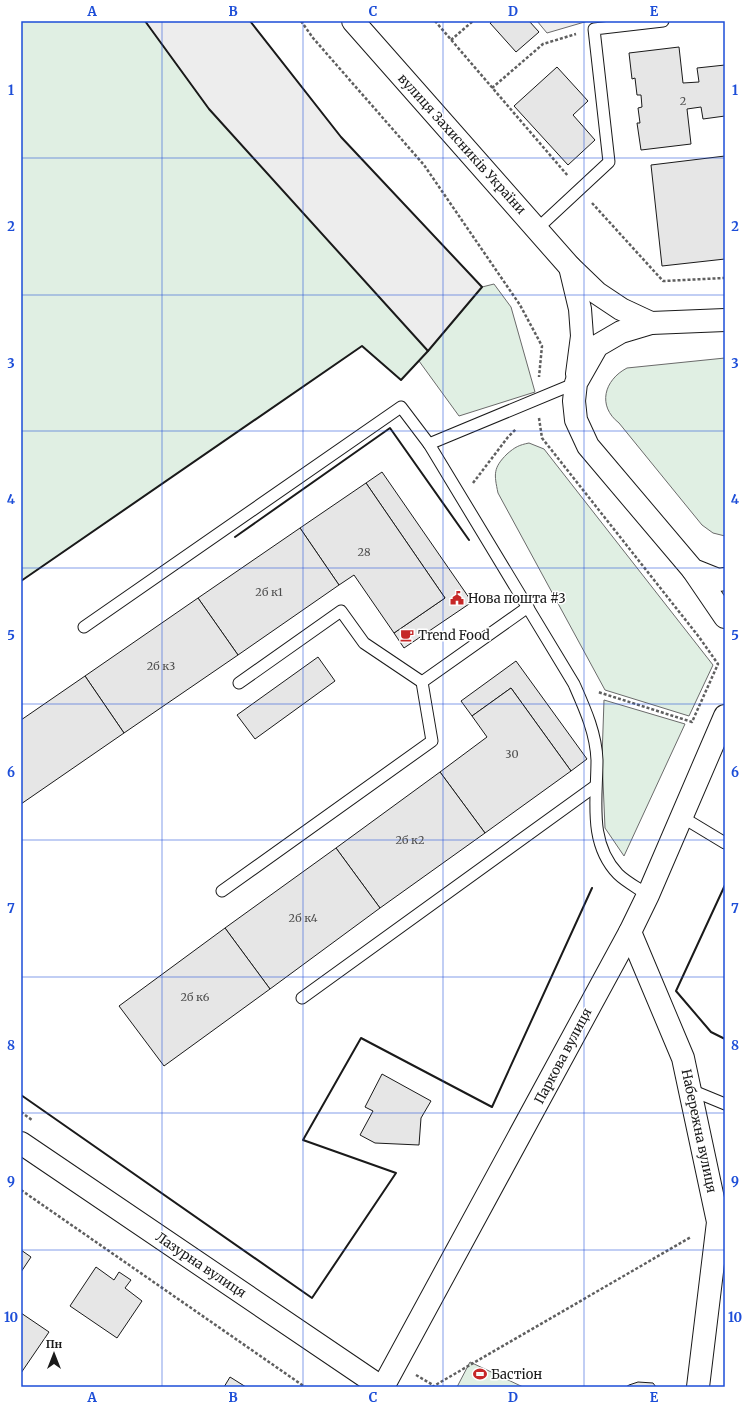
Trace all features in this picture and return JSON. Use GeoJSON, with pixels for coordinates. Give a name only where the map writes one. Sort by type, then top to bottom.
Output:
{"type":"FeatureCollection","features":[{"type":"Feature","properties":{"kind":"street","name":"вулиця Захисників України"},"geometry":{"type":"LineString","coordinates":[[353,21],[538,228],[570,267],[597,293],[621,309],[651,323]]}},
{"type":"Feature","properties":{"kind":"street"},"geometry":{"type":"LineString","coordinates":[[570,267],[580,309],[582,336],[574,401],[576,420],[588,446],[693,570],[725,617]]}},
{"type":"Feature","properties":{"kind":"street"},"geometry":{"type":"LineString","coordinates":[[576,383],[597,346],[621,332],[651,323],[725,320]]}},
{"type":"Feature","properties":{"kind":"street"},"geometry":{"type":"LineString","coordinates":[[693,570],[718,580],[725,579]]}},
{"type":"Feature","properties":{"kind":"street","name":"Паркова вулиця"},"geometry":{"type":"LineString","coordinates":[[382,1387],[630,932],[682,817],[719,748],[725,716]]}},
{"type":"Feature","properties":{"kind":"street","name":"Набережна вулиця"},"geometry":{"type":"LineString","coordinates":[[630,932],[683,1058],[722,1224],[698,1387]]}},
{"type":"Feature","properties":{"kind":"street","name":"Лазурна вулиця"},"geometry":{"type":"LineString","coordinates":[[21,1143],[382,1387]]}},
{"type":"Feature","properties":{"kind":"lane"},"geometry":{"type":"LineString","coordinates":[[538,228],[609,162],[596,25],[663,21]]}},
{"type":"Feature","properties":{"kind":"lane"},"geometry":{"type":"LineString","coordinates":[[429,444],[537,405],[576,383]]}},
{"type":"Feature","properties":{"kind":"lane"},"geometry":{"type":"LineString","coordinates":[[84,627],[401,407],[429,444],[574,684],[589,716],[594,735],[596,760],[594,787],[599,841],[607,860],[619,874],[648,895]]}},
{"type":"Feature","properties":{"kind":"lane"},"geometry":{"type":"LineString","coordinates":[[422,682],[528,607]]}},
{"type":"Feature","properties":{"kind":"lane"},"geometry":{"type":"LineString","coordinates":[[222,891],[432,741],[422,682],[364,643],[341,611],[239,684]]}},
{"type":"Feature","properties":{"kind":"lane"},"geometry":{"type":"LineString","coordinates":[[302,998],[594,787]]}},
{"type":"Feature","properties":{"kind":"lane"},"geometry":{"type":"LineString","coordinates":[[682,817],[725,844]]}},
{"type":"Feature","properties":{"kind":"lane"},"geometry":{"type":"LineString","coordinates":[[691,1090],[725,1104]]}},
{"type":"Feature","properties":{"kind":"path"},"geometry":{"type":"LineString","coordinates":[[301,21],[313,38],[424,165],[520,305],[542,346],[537,405],[542,438],[699,637],[718,664],[692,722],[574,684]]}},
{"type":"Feature","properties":{"kind":"path"},"geometry":{"type":"LineString","coordinates":[[451,40],[473,21]]}},
{"type":"Feature","properties":{"kind":"path"},"geometry":{"type":"LineString","coordinates":[[492,88],[543,44],[596,25]]}},
{"type":"Feature","properties":{"kind":"path"},"geometry":{"type":"LineString","coordinates":[[461,497],[508,437],[537,405]]}},
{"type":"Feature","properties":{"kind":"path"},"geometry":{"type":"LineString","coordinates":[[21,1190],[305,1387]]}},
{"type":"Feature","properties":{"kind":"path"},"geometry":{"type":"LineString","coordinates":[[432,1387],[722,1224]]}},
{"type":"Feature","properties":{"kind":"green space"},"geometry":{"type":"Polygon","coordinates":[[[21,21],[145,21],[209,109],[428,351],[482,287],[494,284],[511,307],[535,392],[459,416],[419,361],[401,380],[362,346],[21,581],[21,21]]]}},
{"type":"Feature","properties":{"kind":"green space"},"geometry":{"type":"Polygon","coordinates":[[[725,358],[725,536],[713,533],[702,525],[612,416],[608,409],[606,394],[613,379],[627,368],[725,358]]]}},
{"type":"Feature","properties":{"kind":"green space"},"geometry":{"type":"Polygon","coordinates":[[[529,443],[544,449],[713,665],[689,716],[605,690],[498,493],[495,476],[499,463],[512,450],[529,443]]]}},
{"type":"Feature","properties":{"kind":"green space"},"geometry":{"type":"Polygon","coordinates":[[[604,700],[685,724],[624,856],[605,828],[602,758],[604,700]]]}},
{"type":"Feature","properties":{"kind":"green space","name":"Бастіон"},"geometry":{"type":"Polygon","coordinates":[[[470,1362],[523,1387],[457,1387],[470,1362]]]}},
{"type":"Feature","properties":{"kind":"shaded area"},"geometry":{"type":"Polygon","coordinates":[[[145,21],[250,21],[341,137],[482,287],[428,351],[209,109],[145,21]]]}},
{"type":"Feature","properties":{"kind":"shaded area"},"geometry":{"type":"Polygon","coordinates":[[[537,21],[588,21],[547,33],[537,21]]]}},
{"type":"Feature","properties":{"kind":"building"},"geometry":{"type":"Polygon","coordinates":[[[493,21],[529,21],[539,32],[516,52],[490,23],[493,21]]]}},
{"type":"Feature","properties":{"kind":"building"},"geometry":{"type":"Polygon","coordinates":[[[679,47],[683,83],[699,82],[697,68],[725,65],[725,116],[703,119],[701,107],[687,109],[691,144],[641,150],[637,123],[640,123],[638,108],[642,107],[641,95],[637,95],[635,78],[632,79],[629,53],[679,47]]]}},
{"type":"Feature","properties":{"kind":"building"},"geometry":{"type":"Polygon","coordinates":[[[557,67],[588,101],[573,115],[595,140],[568,165],[514,106],[557,67]]]}},
{"type":"Feature","properties":{"kind":"building"},"geometry":{"type":"Polygon","coordinates":[[[725,156],[725,259],[662,266],[651,165],[725,156]]]}},
{"type":"Feature","properties":{"kind":"building"},"geometry":{"type":"Polygon","coordinates":[[[382,472],[472,602],[404,648],[394,633],[445,598],[366,483],[382,472]]]}},
{"type":"Feature","properties":{"kind":"building"},"geometry":{"type":"Polygon","coordinates":[[[366,483],[445,598],[394,633],[354,575],[339,585],[300,528],[366,483]]]}},
{"type":"Feature","properties":{"kind":"building"},"geometry":{"type":"Polygon","coordinates":[[[300,528],[339,585],[238,655],[198,598],[300,528]]]}},
{"type":"Feature","properties":{"kind":"building"},"geometry":{"type":"Polygon","coordinates":[[[198,598],[238,655],[124,733],[85,676],[198,598]]]}},
{"type":"Feature","properties":{"kind":"building"},"geometry":{"type":"Polygon","coordinates":[[[318,657],[335,681],[255,739],[237,715],[318,657]]]}},
{"type":"Feature","properties":{"kind":"building"},"geometry":{"type":"Polygon","coordinates":[[[516,661],[587,759],[571,771],[511,688],[472,716],[461,701],[516,661]]]}},
{"type":"Feature","properties":{"kind":"building"},"geometry":{"type":"Polygon","coordinates":[[[85,676],[124,733],[21,804],[21,720],[85,676]]]}},
{"type":"Feature","properties":{"kind":"building"},"geometry":{"type":"Polygon","coordinates":[[[511,688],[571,771],[485,833],[440,772],[487,737],[472,716],[511,688]]]}},
{"type":"Feature","properties":{"kind":"building"},"geometry":{"type":"Polygon","coordinates":[[[440,772],[485,833],[380,908],[336,848],[440,772]]]}},
{"type":"Feature","properties":{"kind":"building"},"geometry":{"type":"Polygon","coordinates":[[[336,848],[380,908],[270,989],[225,928],[336,848]]]}},
{"type":"Feature","properties":{"kind":"building"},"geometry":{"type":"Polygon","coordinates":[[[225,928],[270,989],[164,1066],[119,1006],[225,928]]]}},
{"type":"Feature","properties":{"kind":"building"},"geometry":{"type":"Polygon","coordinates":[[[382,1074],[431,1101],[421,1118],[419,1145],[375,1143],[360,1135],[373,1111],[365,1107],[382,1074]]]}},
{"type":"Feature","properties":{"kind":"building"},"geometry":{"type":"Polygon","coordinates":[[[21,1250],[31,1257],[21,1272],[21,1250]]]}},
{"type":"Feature","properties":{"kind":"building"},"geometry":{"type":"Polygon","coordinates":[[[96,1267],[114,1280],[119,1272],[131,1280],[125,1288],[142,1301],[117,1338],[70,1306],[96,1267]]]}},
{"type":"Feature","properties":{"kind":"building"},"geometry":{"type":"Polygon","coordinates":[[[21,1313],[49,1332],[21,1373],[21,1313]]]}},
{"type":"Feature","properties":{"kind":"building"},"geometry":{"type":"Polygon","coordinates":[[[230,1377],[246,1387],[224,1387],[230,1377]]]}},
{"type":"Feature","properties":{"kind":"building"},"geometry":{"type":"Polygon","coordinates":[[[638,1382],[653,1383],[656,1387],[626,1387],[638,1382]]]}},
{"type":"Feature","properties":{"kind":"wall"},"geometry":{"type":"LineString","coordinates":[[145,21],[209,109],[428,351],[482,287],[341,137],[250,21]]}},
{"type":"Feature","properties":{"kind":"wall"},"geometry":{"type":"LineString","coordinates":[[21,581],[362,346],[401,380],[428,351]]}},
{"type":"Feature","properties":{"kind":"wall"},"geometry":{"type":"LineString","coordinates":[[235,537],[390,428],[469,540]]}},
{"type":"Feature","properties":{"kind":"wall"},"geometry":{"type":"LineString","coordinates":[[725,885],[676,991],[711,1032],[725,1039]]}},
{"type":"Feature","properties":{"kind":"wall"},"geometry":{"type":"LineString","coordinates":[[21,1095],[312,1298],[396,1173],[303,1140],[361,1038],[492,1107],[592,888]]}},
{"type":"Feature","properties":{"kind":"place","name":"Нова пошта #3"},"geometry":{"type":"Point","coordinates":[457,598]}},
{"type":"Feature","properties":{"kind":"place","name":"Trend Food"},"geometry":{"type":"Point","coordinates":[407,635]}},
{"type":"Feature","properties":{"kind":"place","name":"Бастіон"},"geometry":{"type":"Point","coordinates":[480,1374]}}]}
